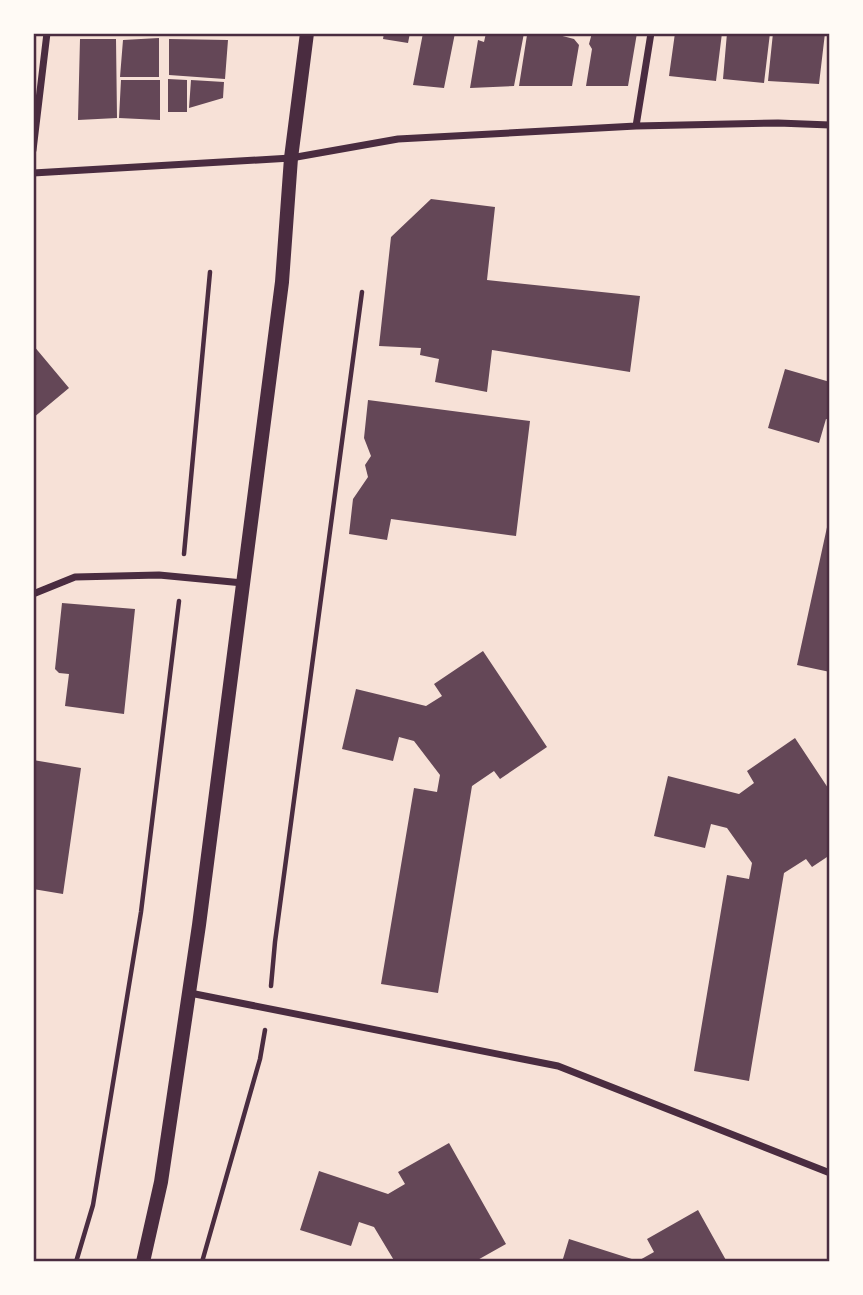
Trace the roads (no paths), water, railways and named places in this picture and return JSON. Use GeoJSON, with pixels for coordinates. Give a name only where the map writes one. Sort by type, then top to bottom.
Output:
{"type":"FeatureCollection","features":[{"type":"Feature","properties":{"kind":"main road"},"geometry":{"type":"LineString","coordinates":[[143,1262],[162,1182],[189,993],[282,282],[291,158],[307,33]]}},
{"type":"Feature","properties":{"kind":"street"},"geometry":{"type":"LineString","coordinates":[[33,150],[47,33]]}},
{"type":"Feature","properties":{"kind":"street"},"geometry":{"type":"LineString","coordinates":[[636,126],[651,33]]}},
{"type":"Feature","properties":{"kind":"street"},"geometry":{"type":"LineString","coordinates":[[33,173],[291,158],[398,139],[636,126],[778,122],[830,125]]}},
{"type":"Feature","properties":{"kind":"street"},"geometry":{"type":"LineString","coordinates":[[33,594],[75,577],[159,575],[243,583]]}},
{"type":"Feature","properties":{"kind":"street"},"geometry":{"type":"LineString","coordinates":[[189,993],[558,1066],[830,1173]]}}]}
